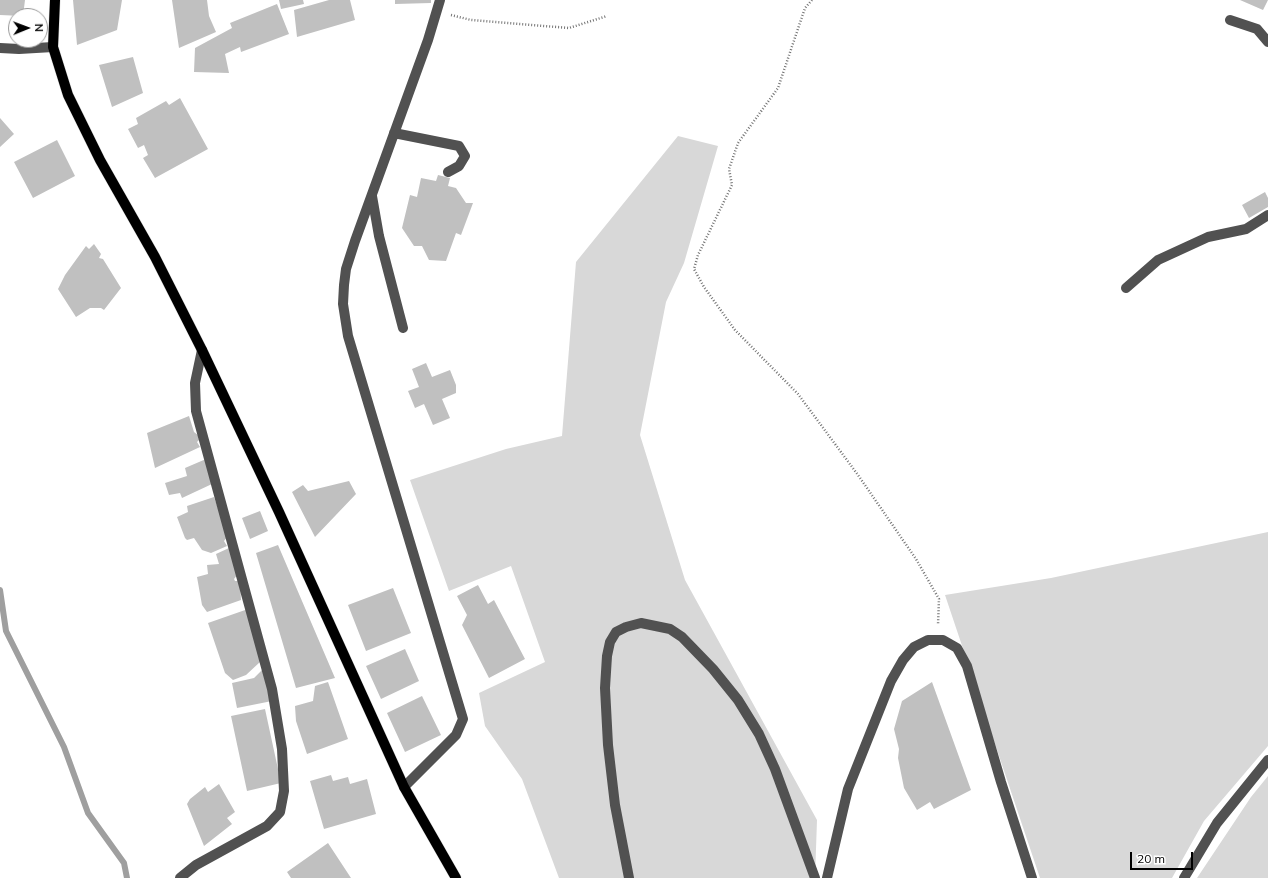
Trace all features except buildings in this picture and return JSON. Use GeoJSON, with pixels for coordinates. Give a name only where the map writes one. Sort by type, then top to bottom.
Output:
{"type":"FeatureCollection","features":[{"type":"Feature","properties":{"kind":"main road"},"geometry":{"type":"LineString","coordinates":[[55,0],[54,46],[68,95],[100,160],[155,257],[202,350],[279,512],[404,787],[456,878]]}},
{"type":"Feature","properties":{"kind":"street"},"geometry":{"type":"LineString","coordinates":[[404,787],[456,735],[463,719],[348,336],[344,304],[346,270],[371,194],[394,133],[440,0]]}},
{"type":"Feature","properties":{"kind":"street"},"geometry":{"type":"LineString","coordinates":[[1230,20],[1257,29],[1268,42]]}},
{"type":"Feature","properties":{"kind":"street"},"geometry":{"type":"LineString","coordinates":[[0,48],[19,49],[54,46]]}},
{"type":"Feature","properties":{"kind":"street"},"geometry":{"type":"LineString","coordinates":[[394,133],[459,146],[465,156],[459,166],[448,172]]}},
{"type":"Feature","properties":{"kind":"street"},"geometry":{"type":"LineString","coordinates":[[371,194],[379,236],[403,328]]}},
{"type":"Feature","properties":{"kind":"street"},"geometry":{"type":"LineString","coordinates":[[1126,288],[1158,260],[1208,237],[1246,228],[1268,215]]}},
{"type":"Feature","properties":{"kind":"street"},"geometry":{"type":"LineString","coordinates":[[180,878],[196,865],[267,826],[280,812],[284,791],[282,749],[272,689],[196,411],[195,383],[202,350]]}},
{"type":"Feature","properties":{"kind":"street"},"geometry":{"type":"LineString","coordinates":[[629,878],[615,805],[608,745],[605,688],[607,656],[610,642],[616,632],[626,627],[641,623],[670,629],[682,637],[713,669],[738,700],[759,734],[775,769],[815,878]]}},
{"type":"Feature","properties":{"kind":"street"},"geometry":{"type":"LineString","coordinates":[[827,878],[848,789],[892,680],[903,660],[914,647],[928,640],[944,640],[957,648],[967,666],[1001,782],[1032,878]]}},
{"type":"Feature","properties":{"kind":"street"},"geometry":{"type":"LineString","coordinates":[[1184,878],[1217,823],[1268,760]]}},
{"type":"Feature","properties":{"kind":"path"},"geometry":{"type":"LineString","coordinates":[[812,0],[805,8],[778,88],[738,143],[729,169],[732,186],[698,255],[694,269],[704,287],[735,330],[798,394],[858,475],[916,559],[939,599],[937,640]]}},
{"type":"Feature","properties":{"kind":"path"},"geometry":{"type":"LineString","coordinates":[[437,12],[471,20],[569,28],[607,16]]}},
{"type":"Feature","properties":{"kind":"shaded area"},"geometry":{"type":"Polygon","coordinates":[[[678,136],[718,146],[684,263],[666,302],[640,435],[685,580],[817,820],[815,878],[559,878],[522,779],[485,726],[479,693],[545,662],[511,566],[449,591],[410,480],[506,449],[562,436],[576,262],[678,136]]]}},
{"type":"Feature","properties":{"kind":"shaded area"},"geometry":{"type":"Polygon","coordinates":[[[1268,532],[1268,746],[1204,821],[1172,878],[1040,878],[945,595],[1051,578],[1268,532]]]}},
{"type":"Feature","properties":{"kind":"shaded area"},"geometry":{"type":"Polygon","coordinates":[[[1268,776],[1268,878],[1197,878],[1251,797],[1268,776]]]}},
{"type":"Feature","properties":{"kind":"waterway"},"geometry":{"type":"LineString","coordinates":[[0,590],[6,631],[64,747],[88,813],[124,863],[127,878]]}}]}
